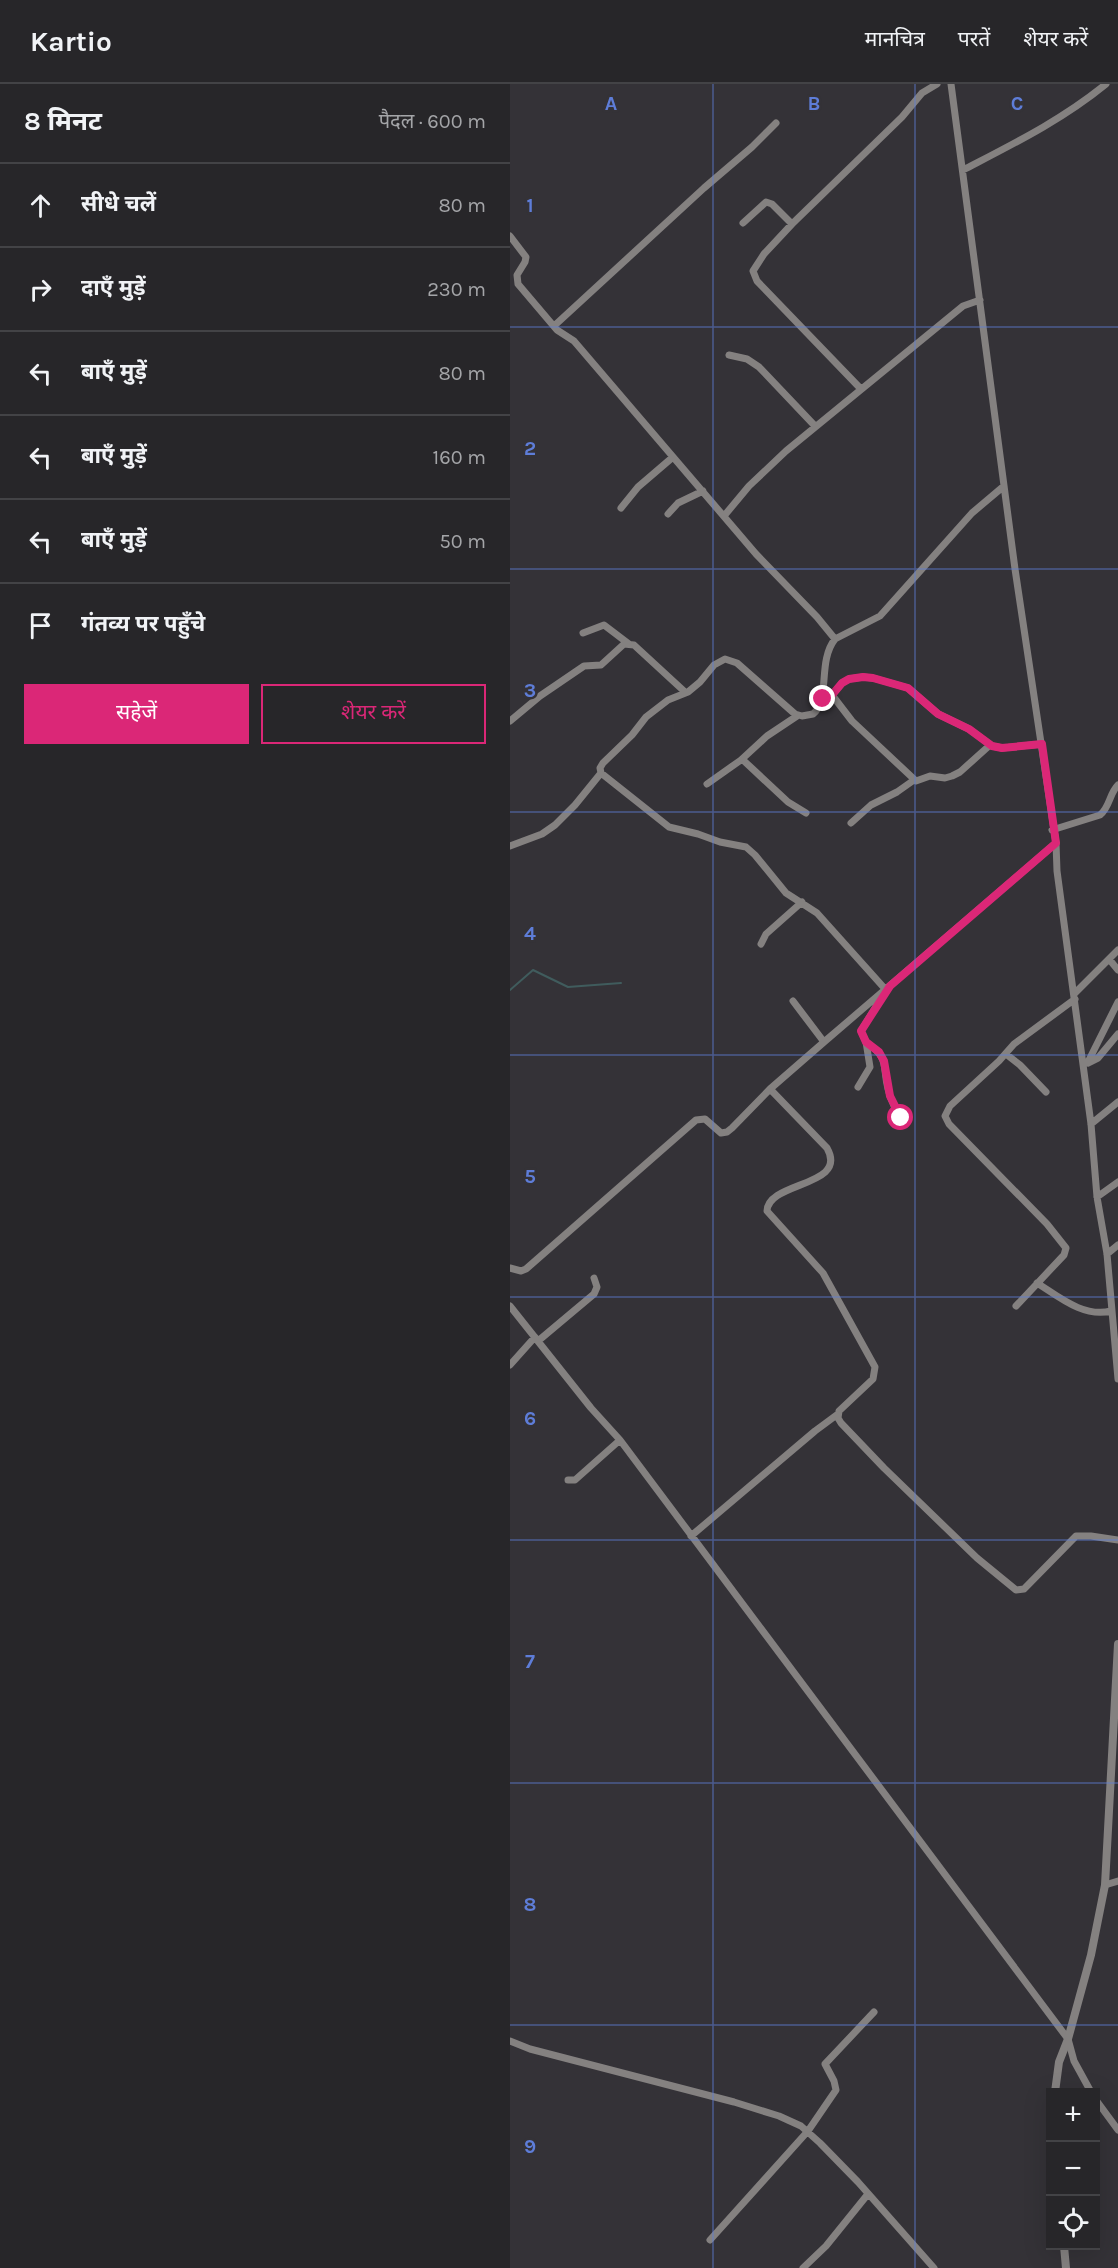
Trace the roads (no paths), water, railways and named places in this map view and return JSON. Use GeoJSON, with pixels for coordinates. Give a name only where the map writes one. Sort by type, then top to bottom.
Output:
{"type":"FeatureCollection","features":[{"type":"Feature","properties":{"kind":"street"},"geometry":{"type":"LineString","coordinates":[[860,388],[757,281],[753,275],[754,268],[792,224],[902,117],[922,93],[937,84]]}},
{"type":"Feature","properties":{"kind":"street"},"geometry":{"type":"LineString","coordinates":[[951,84],[1004,486],[1042,744],[1052,830],[1056,843],[1057,871],[1085,1063],[1097,1197],[1107,1254],[1118,1378]]}},
{"type":"Feature","properties":{"kind":"street"},"geometry":{"type":"LineString","coordinates":[[963,170],[1035,133],[1074,109],[1106,84]]}},
{"type":"Feature","properties":{"kind":"street"},"geometry":{"type":"LineString","coordinates":[[554,326],[776,123]]}},
{"type":"Feature","properties":{"kind":"street"},"geometry":{"type":"LineString","coordinates":[[743,223],[766,202],[772,204],[792,224]]}},
{"type":"Feature","properties":{"kind":"street"},"geometry":{"type":"LineString","coordinates":[[510,236],[526,257],[517,275],[517,281],[554,326],[574,341],[756,554],[835,639]]}},
{"type":"Feature","properties":{"kind":"street"},"geometry":{"type":"LineString","coordinates":[[724,516],[769,466],[860,388],[963,306],[980,300]]}},
{"type":"Feature","properties":{"kind":"street"},"geometry":{"type":"LineString","coordinates":[[729,355],[747,359],[759,367],[815,426]]}},
{"type":"Feature","properties":{"kind":"street"},"geometry":{"type":"LineString","coordinates":[[621,508],[638,487],[673,457]]}},
{"type":"Feature","properties":{"kind":"street"},"geometry":{"type":"LineString","coordinates":[[707,784],[741,760],[767,736],[797,716],[813,714],[823,699],[825,661],[830,645],[835,639],[880,616],[972,513],[1004,486]]}},
{"type":"Feature","properties":{"kind":"street"},"geometry":{"type":"LineString","coordinates":[[668,514],[678,503],[703,491]]}},
{"type":"Feature","properties":{"kind":"street"},"geometry":{"type":"LineString","coordinates":[[583,633],[604,625],[639,649],[685,692]]}},
{"type":"Feature","properties":{"kind":"street"},"geometry":{"type":"LineString","coordinates":[[510,721],[540,696],[584,666],[589,664],[599,667],[622,646],[629,644]]}},
{"type":"Feature","properties":{"kind":"street"},"geometry":{"type":"LineString","coordinates":[[510,846],[542,834],[555,825],[575,805],[601,772],[600,768],[603,763],[632,735],[646,717],[668,700],[688,692],[720,660],[729,659],[737,663],[797,716]]}},
{"type":"Feature","properties":{"kind":"street"},"geometry":{"type":"LineString","coordinates":[[823,699],[832,695],[842,683],[856,677],[873,678],[900,684],[916,694],[944,718],[963,726],[990,745],[1002,748],[1042,744]]}},
{"type":"Feature","properties":{"kind":"street"},"geometry":{"type":"LineString","coordinates":[[832,695],[852,721],[914,780]]}},
{"type":"Feature","properties":{"kind":"street"},"geometry":{"type":"LineString","coordinates":[[851,823],[871,805],[897,792],[914,780],[930,776],[945,778],[960,772],[990,745]]}},
{"type":"Feature","properties":{"kind":"street"},"geometry":{"type":"LineString","coordinates":[[741,760],[788,802],[806,813]]}},
{"type":"Feature","properties":{"kind":"street"},"geometry":{"type":"LineString","coordinates":[[601,772],[669,827],[720,842],[742,844],[746,847],[786,893],[817,913],[886,990]]}},
{"type":"Feature","properties":{"kind":"street"},"geometry":{"type":"LineString","coordinates":[[1052,830],[1100,815],[1105,811],[1111,794],[1118,785]]}},
{"type":"Feature","properties":{"kind":"street"},"geometry":{"type":"LineString","coordinates":[[510,1268],[520,1271],[526,1269],[696,1120],[705,1119],[720,1133],[727,1132],[824,1042],[1056,843]]}},
{"type":"Feature","properties":{"kind":"street"},"geometry":{"type":"LineString","coordinates":[[761,944],[766,934],[802,902]]}},
{"type":"Feature","properties":{"kind":"street"},"geometry":{"type":"LineString","coordinates":[[1016,1306],[1064,1255],[1066,1248],[1047,1224],[949,1124],[945,1116],[950,1106],[1014,1044],[1074,997],[1118,950]]}},
{"type":"Feature","properties":{"kind":"street"},"geometry":{"type":"LineString","coordinates":[[1109,959],[1118,970]]}},
{"type":"Feature","properties":{"kind":"street"},"geometry":{"type":"LineString","coordinates":[[858,1087],[870,1067],[866,1042],[861,1031],[886,990]]}},
{"type":"Feature","properties":{"kind":"street"},"geometry":{"type":"LineString","coordinates":[[793,1001],[824,1042]]}},
{"type":"Feature","properties":{"kind":"street"},"geometry":{"type":"LineString","coordinates":[[1085,1063],[1118,1002]]}},
{"type":"Feature","properties":{"kind":"street"},"geometry":{"type":"LineString","coordinates":[[1085,1063],[1098,1058],[1118,1034]]}},
{"type":"Feature","properties":{"kind":"street"},"geometry":{"type":"LineString","coordinates":[[866,1042],[879,1052],[884,1061],[890,1096],[905,1124]]}},
{"type":"Feature","properties":{"kind":"street"},"geometry":{"type":"LineString","coordinates":[[1006,1054],[1046,1092]]}},
{"type":"Feature","properties":{"kind":"street"},"geometry":{"type":"LineString","coordinates":[[691,1536],[838,1414],[843,1406],[873,1379],[875,1367],[823,1273],[767,1211],[767,1206],[774,1197],[819,1176],[829,1167],[831,1161],[827,1148],[771,1089]]}},
{"type":"Feature","properties":{"kind":"street"},"geometry":{"type":"LineString","coordinates":[[1091,1124],[1118,1102]]}},
{"type":"Feature","properties":{"kind":"street"},"geometry":{"type":"LineString","coordinates":[[1097,1197],[1118,1182]]}},
{"type":"Feature","properties":{"kind":"street"},"geometry":{"type":"LineString","coordinates":[[1107,1254],[1118,1245]]}},
{"type":"Feature","properties":{"kind":"street"},"geometry":{"type":"LineString","coordinates":[[510,1365],[537,1339],[594,1294],[597,1287],[594,1278]]}},
{"type":"Feature","properties":{"kind":"street"},"geometry":{"type":"LineString","coordinates":[[1037,1283],[1076,1307],[1094,1312],[1111,1311]]}},
{"type":"Feature","properties":{"kind":"street"},"geometry":{"type":"LineString","coordinates":[[510,1306],[620,1440],[1068,2039],[1074,2061],[1089,2088]]}},
{"type":"Feature","properties":{"kind":"street"},"geometry":{"type":"LineString","coordinates":[[838,1414],[841,1423],[884,1468],[977,1558],[1012,1588],[1020,1591],[1024,1589],[1076,1536],[1118,1540]]}},
{"type":"Feature","properties":{"kind":"street"},"geometry":{"type":"LineString","coordinates":[[568,1480],[574,1480],[620,1440]]}},
{"type":"Feature","properties":{"kind":"street"},"geometry":{"type":"LineString","coordinates":[[1056,2088],[1059,2062],[1068,2039],[1091,1955],[1106,1885],[1118,1644]]}},
{"type":"Feature","properties":{"kind":"street"},"geometry":{"type":"LineString","coordinates":[[1106,1885],[1118,1881]]}},
{"type":"Feature","properties":{"kind":"street"},"geometry":{"type":"LineString","coordinates":[[710,2240],[808,2132],[836,2090],[834,2080],[825,2064],[874,2012]]}},
{"type":"Feature","properties":{"kind":"street"},"geometry":{"type":"LineString","coordinates":[[510,2041],[530,2049],[779,2116],[808,2132],[868,2194],[934,2268]]}},
{"type":"Feature","properties":{"kind":"street"},"geometry":{"type":"LineString","coordinates":[[1100,2107],[1118,2130]]}},
{"type":"Feature","properties":{"kind":"street"},"geometry":{"type":"LineString","coordinates":[[803,2268],[826,2246],[868,2194]]}},
{"type":"Feature","properties":{"kind":"street"},"geometry":{"type":"LineString","coordinates":[[1064,2250],[1066,2268]]}},
{"type":"Feature","properties":{"kind":"waterway"},"geometry":{"type":"LineString","coordinates":[[510,990],[533,970],[568,987],[621,983]]}}]}
